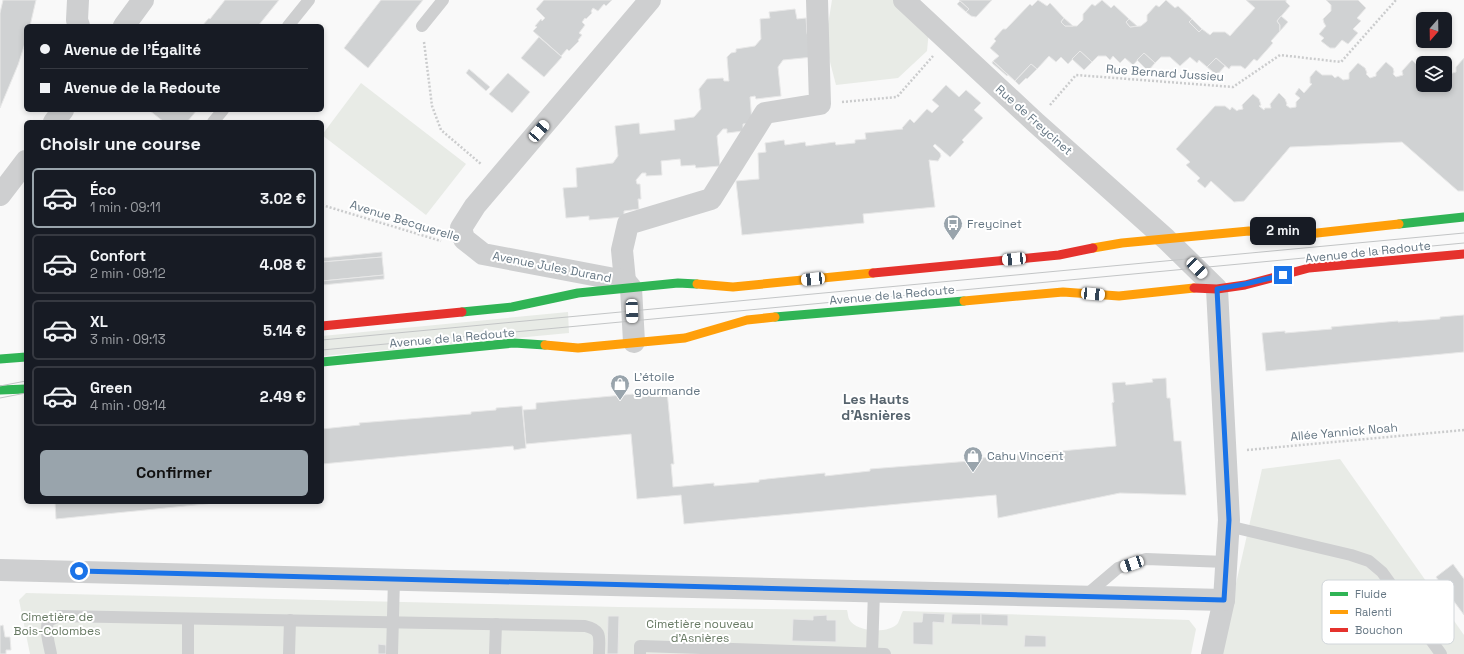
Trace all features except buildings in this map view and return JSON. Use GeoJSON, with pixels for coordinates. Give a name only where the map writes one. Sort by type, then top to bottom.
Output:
{"type":"FeatureCollection","features":[{"type":"Feature","properties":{"kind":"main road","name":"Avenue de la Redoute"},"geometry":{"type":"LineString","coordinates":[[324,326],[512,307],[628,284],[678,283],[734,287],[1059,254],[1122,243],[1249,231],[1299,235],[1464,217]]}},
{"type":"Feature","properties":{"kind":"main road","name":"Avenue de la Redoute"},"geometry":{"type":"LineString","coordinates":[[324,362],[514,343],[578,348],[685,338],[748,320],[1063,292],[1119,296],[1193,288],[1217,289],[1245,284],[1309,268],[1464,254]]}},
{"type":"Feature","properties":{"kind":"main road"},"geometry":{"type":"LineString","coordinates":[[0,359],[24,358]]}},
{"type":"Feature","properties":{"kind":"main road"},"geometry":{"type":"LineString","coordinates":[[0,390],[24,389]]}},
{"type":"Feature","properties":{"kind":"street"},"geometry":{"type":"LineString","coordinates":[[78,0],[79,24]]}},
{"type":"Feature","properties":{"kind":"street"},"geometry":{"type":"LineString","coordinates":[[125,24],[143,0]]}},
{"type":"Feature","properties":{"kind":"street","name":"Avenue Jules Durand"},"geometry":{"type":"LineString","coordinates":[[628,284],[483,254],[464,239],[462,228],[475,206],[650,0]]}},
{"type":"Feature","properties":{"kind":"street"},"geometry":{"type":"LineString","coordinates":[[634,342],[628,284],[622,250],[628,224],[711,200],[765,113],[820,104],[817,0]]}},
{"type":"Feature","properties":{"kind":"street","name":"Rue de Freycinet"},"geometry":{"type":"LineString","coordinates":[[904,0],[1035,122],[1166,239],[1217,289]]}},
{"type":"Feature","properties":{"kind":"street"},"geometry":{"type":"LineString","coordinates":[[0,195],[24,164]]}},
{"type":"Feature","properties":{"kind":"street"},"geometry":{"type":"LineString","coordinates":[[1212,654],[1224,600],[1228,526],[1217,289]]}},
{"type":"Feature","properties":{"kind":"street"},"geometry":{"type":"LineString","coordinates":[[0,570],[1224,600]]}},
{"type":"Feature","properties":{"kind":"lane"},"geometry":{"type":"LineString","coordinates":[[290,24],[309,0]]}},
{"type":"Feature","properties":{"kind":"lane"},"geometry":{"type":"LineString","coordinates":[[422,26],[443,0]]}},
{"type":"Feature","properties":{"kind":"lane"},"geometry":{"type":"LineString","coordinates":[[215,120],[221,112]]}},
{"type":"Feature","properties":{"kind":"lane"},"geometry":{"type":"LineString","coordinates":[[1228,526],[1351,555],[1369,561],[1382,572],[1388,580]]}},
{"type":"Feature","properties":{"kind":"lane"},"geometry":{"type":"LineString","coordinates":[[1085,596],[1118,568],[1146,559],[1226,562]]}},
{"type":"Feature","properties":{"kind":"lane"},"geometry":{"type":"LineString","coordinates":[[392,654],[394,579]]}},
{"type":"Feature","properties":{"kind":"lane"},"geometry":{"type":"LineString","coordinates":[[872,654],[874,591]]}},
{"type":"Feature","properties":{"kind":"lane"},"geometry":{"type":"LineString","coordinates":[[51,654],[46,631],[48,620],[59,616],[585,626],[596,630],[598,634],[599,654]]}},
{"type":"Feature","properties":{"kind":"lane"},"geometry":{"type":"LineString","coordinates":[[188,619],[188,654]]}},
{"type":"Feature","properties":{"kind":"lane"},"geometry":{"type":"LineString","coordinates":[[290,620],[290,654]]}},
{"type":"Feature","properties":{"kind":"lane"},"geometry":{"type":"LineString","coordinates":[[495,654],[496,624]]}},
{"type":"Feature","properties":{"kind":"lane"},"geometry":{"type":"LineString","coordinates":[[1434,644],[1441,654]]}},
{"type":"Feature","properties":{"kind":"lane"},"geometry":{"type":"LineString","coordinates":[[640,654],[640,646],[759,652],[885,654]]}},
{"type":"Feature","properties":{"kind":"path","name":"Rue Bernard Jussieu"},"geometry":{"type":"LineString","coordinates":[[1035,122],[1076,75],[1233,87],[1280,55],[1341,62],[1396,0]]}},
{"type":"Feature","properties":{"kind":"path"},"geometry":{"type":"LineString","coordinates":[[422,26],[432,106],[441,130],[498,179]]}},
{"type":"Feature","properties":{"kind":"path"},"geometry":{"type":"LineString","coordinates":[[820,104],[897,97],[947,40]]}},
{"type":"Feature","properties":{"kind":"path","name":"Avenue Becquerelle"},"geometry":{"type":"LineString","coordinates":[[324,206],[447,243]]}},
{"type":"Feature","properties":{"kind":"path","name":"Allée Yannick Noah"},"geometry":{"type":"LineString","coordinates":[[1225,452],[1464,430]]}},
{"type":"Feature","properties":{"kind":"green space"},"geometry":{"type":"Polygon","coordinates":[[[832,0],[893,0],[929,30],[927,51],[898,78],[836,85],[825,43],[832,0]]]}},
{"type":"Feature","properties":{"kind":"green space"},"geometry":{"type":"Polygon","coordinates":[[[361,83],[466,164],[426,215],[324,137],[324,132],[361,83]]]}},
{"type":"Feature","properties":{"kind":"green space"},"geometry":{"type":"Polygon","coordinates":[[[568,312],[569,333],[324,356],[324,336],[568,312]]]}},
{"type":"Feature","properties":{"kind":"green space"},"geometry":{"type":"Polygon","coordinates":[[[1340,459],[1425,580],[1322,580],[1322,644],[1454,644],[1454,621],[1464,635],[1464,654],[1220,654],[1262,469],[1340,459]]]}},
{"type":"Feature","properties":{"kind":"green space"},"geometry":{"type":"Polygon","coordinates":[[[26,593],[619,607],[847,610],[849,619],[853,624],[858,627],[873,630],[894,627],[898,623],[903,611],[1189,620],[1196,629],[1191,654],[30,654],[19,600],[26,593]]]}},
{"type":"Feature","properties":{"kind":"tram line"},"geometry":{"type":"LineString","coordinates":[[324,340],[1464,233]]}},
{"type":"Feature","properties":{"kind":"tram line"},"geometry":{"type":"LineString","coordinates":[[324,350],[1464,243]]}},
{"type":"Feature","properties":{"kind":"tram line"},"geometry":{"type":"LineString","coordinates":[[0,386],[24,381]]}},
{"type":"Feature","properties":{"kind":"tram line"},"geometry":{"type":"LineString","coordinates":[[0,398],[24,393]]}},
{"type":"Feature","properties":{"kind":"traffic: fast"},"geometry":{"type":"LineString","coordinates":[[1399,224],[1464,217]]}},
{"type":"Feature","properties":{"kind":"traffic: fast"},"geometry":{"type":"LineString","coordinates":[[462,312],[512,307],[578,293],[678,283],[697,284]]}},
{"type":"Feature","properties":{"kind":"traffic: fast"},"geometry":{"type":"LineString","coordinates":[[775,317],[964,301]]}},
{"type":"Feature","properties":{"kind":"traffic: fast"},"geometry":{"type":"LineString","coordinates":[[324,362],[514,343],[545,345]]}},
{"type":"Feature","properties":{"kind":"traffic: fast"},"geometry":{"type":"LineString","coordinates":[[0,359],[24,357]]}},
{"type":"Feature","properties":{"kind":"traffic: fast"},"geometry":{"type":"LineString","coordinates":[[0,390],[24,389]]}},
{"type":"Feature","properties":{"kind":"traffic: slow"},"geometry":{"type":"LineString","coordinates":[[1093,248],[1122,243],[1249,231],[1299,235],[1399,224]]}},
{"type":"Feature","properties":{"kind":"traffic: slow"},"geometry":{"type":"LineString","coordinates":[[697,284],[733,287],[873,273]]}},
{"type":"Feature","properties":{"kind":"traffic: slow"},"geometry":{"type":"LineString","coordinates":[[964,301],[1063,292],[1119,296],[1194,288]]}},
{"type":"Feature","properties":{"kind":"traffic: slow"},"geometry":{"type":"LineString","coordinates":[[545,345],[578,348],[685,338],[747,320],[775,317]]}},
{"type":"Feature","properties":{"kind":"traffic: jam"},"geometry":{"type":"LineString","coordinates":[[873,273],[1059,255],[1093,248]]}},
{"type":"Feature","properties":{"kind":"traffic: jam"},"geometry":{"type":"LineString","coordinates":[[1194,288],[1217,289],[1245,285],[1309,268],[1464,254]]}},
{"type":"Feature","properties":{"kind":"traffic: jam"},"geometry":{"type":"LineString","coordinates":[[324,326],[462,312]]}},
{"type":"Feature","properties":{"kind":"place","name":"Freycinet"},"geometry":{"type":"Point","coordinates":[953,241]}},
{"type":"Feature","properties":{"kind":"place","name":"L'étoile gourmande"},"geometry":{"type":"Point","coordinates":[620,401]}},
{"type":"Feature","properties":{"kind":"place","name":"Cahu Vincent"},"geometry":{"type":"Point","coordinates":[973,473]}},
{"type":"Feature","properties":{"kind":"district","name":"Les Hauts d'Asnières"},"geometry":{"type":"Point","coordinates":[876,408]}},
{"type":"Feature","properties":{"kind":"route"},"geometry":{"type":"LineString","coordinates":[[79,571],[1224,600],[1229,520],[1217,289],[1283,275]]}},
{"type":"Feature","properties":{"kind":"park label","name":"Cimetière de Bois-Colombes"},"geometry":{"type":"Point","coordinates":[57,624]}},
{"type":"Feature","properties":{"kind":"park label","name":"Cimetière nouveau d'Asnières"},"geometry":{"type":"Point","coordinates":[700,631]}}]}
